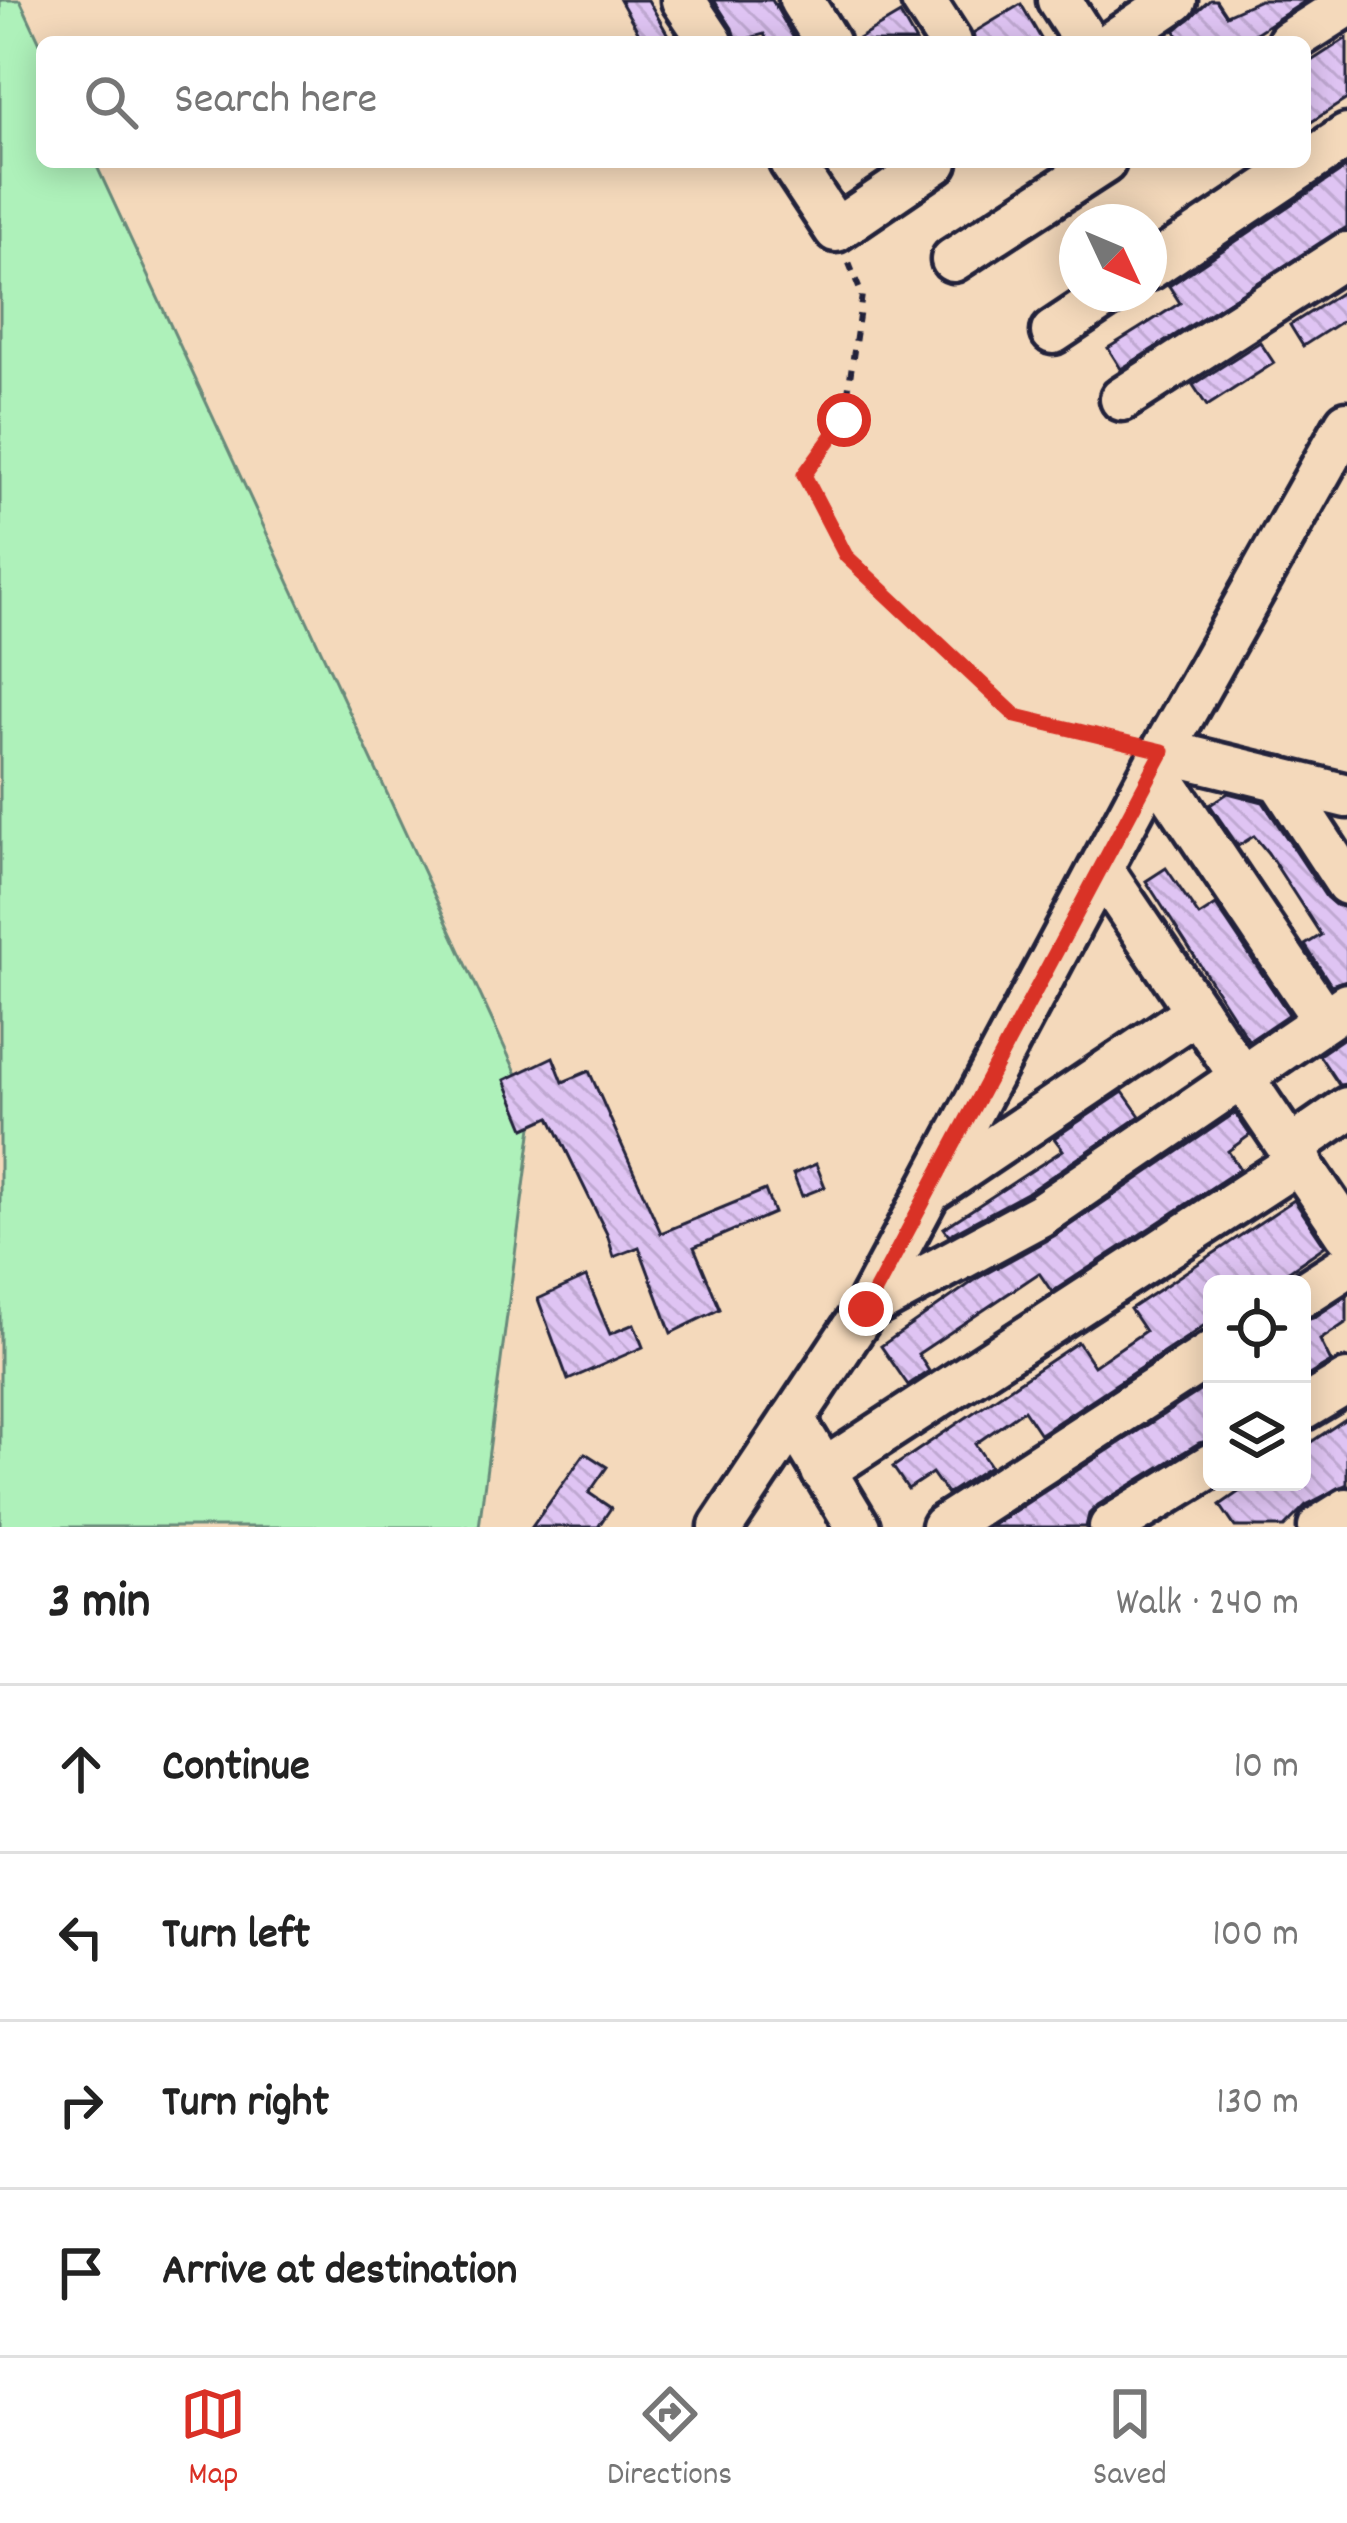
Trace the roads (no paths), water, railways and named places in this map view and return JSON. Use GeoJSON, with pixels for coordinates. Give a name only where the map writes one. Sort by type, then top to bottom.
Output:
{"type":"FeatureCollection","features":[{"type":"Feature","properties":{"kind":"street"},"geometry":{"type":"LineString","coordinates":[[683,0],[707,36]]}},
{"type":"Feature","properties":{"kind":"street"},"geometry":{"type":"LineString","coordinates":[[801,0],[823,36]]}},
{"type":"Feature","properties":{"kind":"street"},"geometry":{"type":"LineString","coordinates":[[923,0],[946,36]]}},
{"type":"Feature","properties":{"kind":"street"},"geometry":{"type":"LineString","coordinates":[[1059,0],[1082,36]]}},
{"type":"Feature","properties":{"kind":"street"},"geometry":{"type":"LineString","coordinates":[[1122,36],[1172,1]]}},
{"type":"Feature","properties":{"kind":"street"},"geometry":{"type":"LineString","coordinates":[[1298,36],[1347,4]]}},
{"type":"Feature","properties":{"kind":"street"},"geometry":{"type":"LineString","coordinates":[[1311,160],[1347,136]]}},
{"type":"Feature","properties":{"kind":"street"},"geometry":{"type":"LineString","coordinates":[[795,168],[836,230],[916,168]]}},
{"type":"Feature","properties":{"kind":"street"},"geometry":{"type":"LineString","coordinates":[[953,260],[1095,168]]}},
{"type":"Feature","properties":{"kind":"street"},"geometry":{"type":"LineString","coordinates":[[1167,256],[1299,168]]}},
{"type":"Feature","properties":{"kind":"street"},"geometry":{"type":"LineString","coordinates":[[1122,399],[1347,254]]}},
{"type":"Feature","properties":{"kind":"street"},"geometry":{"type":"LineString","coordinates":[[1053,332],[1083,312]]}},
{"type":"Feature","properties":{"kind":"street"},"geometry":{"type":"LineString","coordinates":[[732,1522],[866,1309],[1159,759],[1347,423]]}},
{"type":"Feature","properties":{"kind":"street"},"geometry":{"type":"LineString","coordinates":[[1159,759],[1347,796]]}},
{"type":"Feature","properties":{"kind":"street"},"geometry":{"type":"LineString","coordinates":[[866,1309],[1040,1215],[1336,1012],[1159,759]]}},
{"type":"Feature","properties":{"kind":"street"},"geometry":{"type":"LineString","coordinates":[[1279,779],[1347,883]]}},
{"type":"Feature","properties":{"kind":"street"},"geometry":{"type":"LineString","coordinates":[[1101,869],[1344,1222]]}},
{"type":"Feature","properties":{"kind":"street"},"geometry":{"type":"LineString","coordinates":[[928,1192],[1197,1011]]}},
{"type":"Feature","properties":{"kind":"street"},"geometry":{"type":"LineString","coordinates":[[823,1471],[1296,1154],[1347,1108]]}},
{"type":"Feature","properties":{"kind":"street"},"geometry":{"type":"LineString","coordinates":[[1311,1289],[1347,1266]]}},
{"type":"Feature","properties":{"kind":"street"},"geometry":{"type":"LineString","coordinates":[[943,1527],[1203,1359]]}},
{"type":"Feature","properties":{"kind":"street"},"geometry":{"type":"LineString","coordinates":[[1311,1404],[1347,1382]]}},
{"type":"Feature","properties":{"kind":"street"},"geometry":{"type":"LineString","coordinates":[[793,1419],[858,1527]]}},
{"type":"Feature","properties":{"kind":"street"},"geometry":{"type":"LineString","coordinates":[[1112,1527],[1203,1471]]}},
{"type":"Feature","properties":{"kind":"street"},"geometry":{"type":"LineString","coordinates":[[1320,1527],[1347,1510]]}}]}
